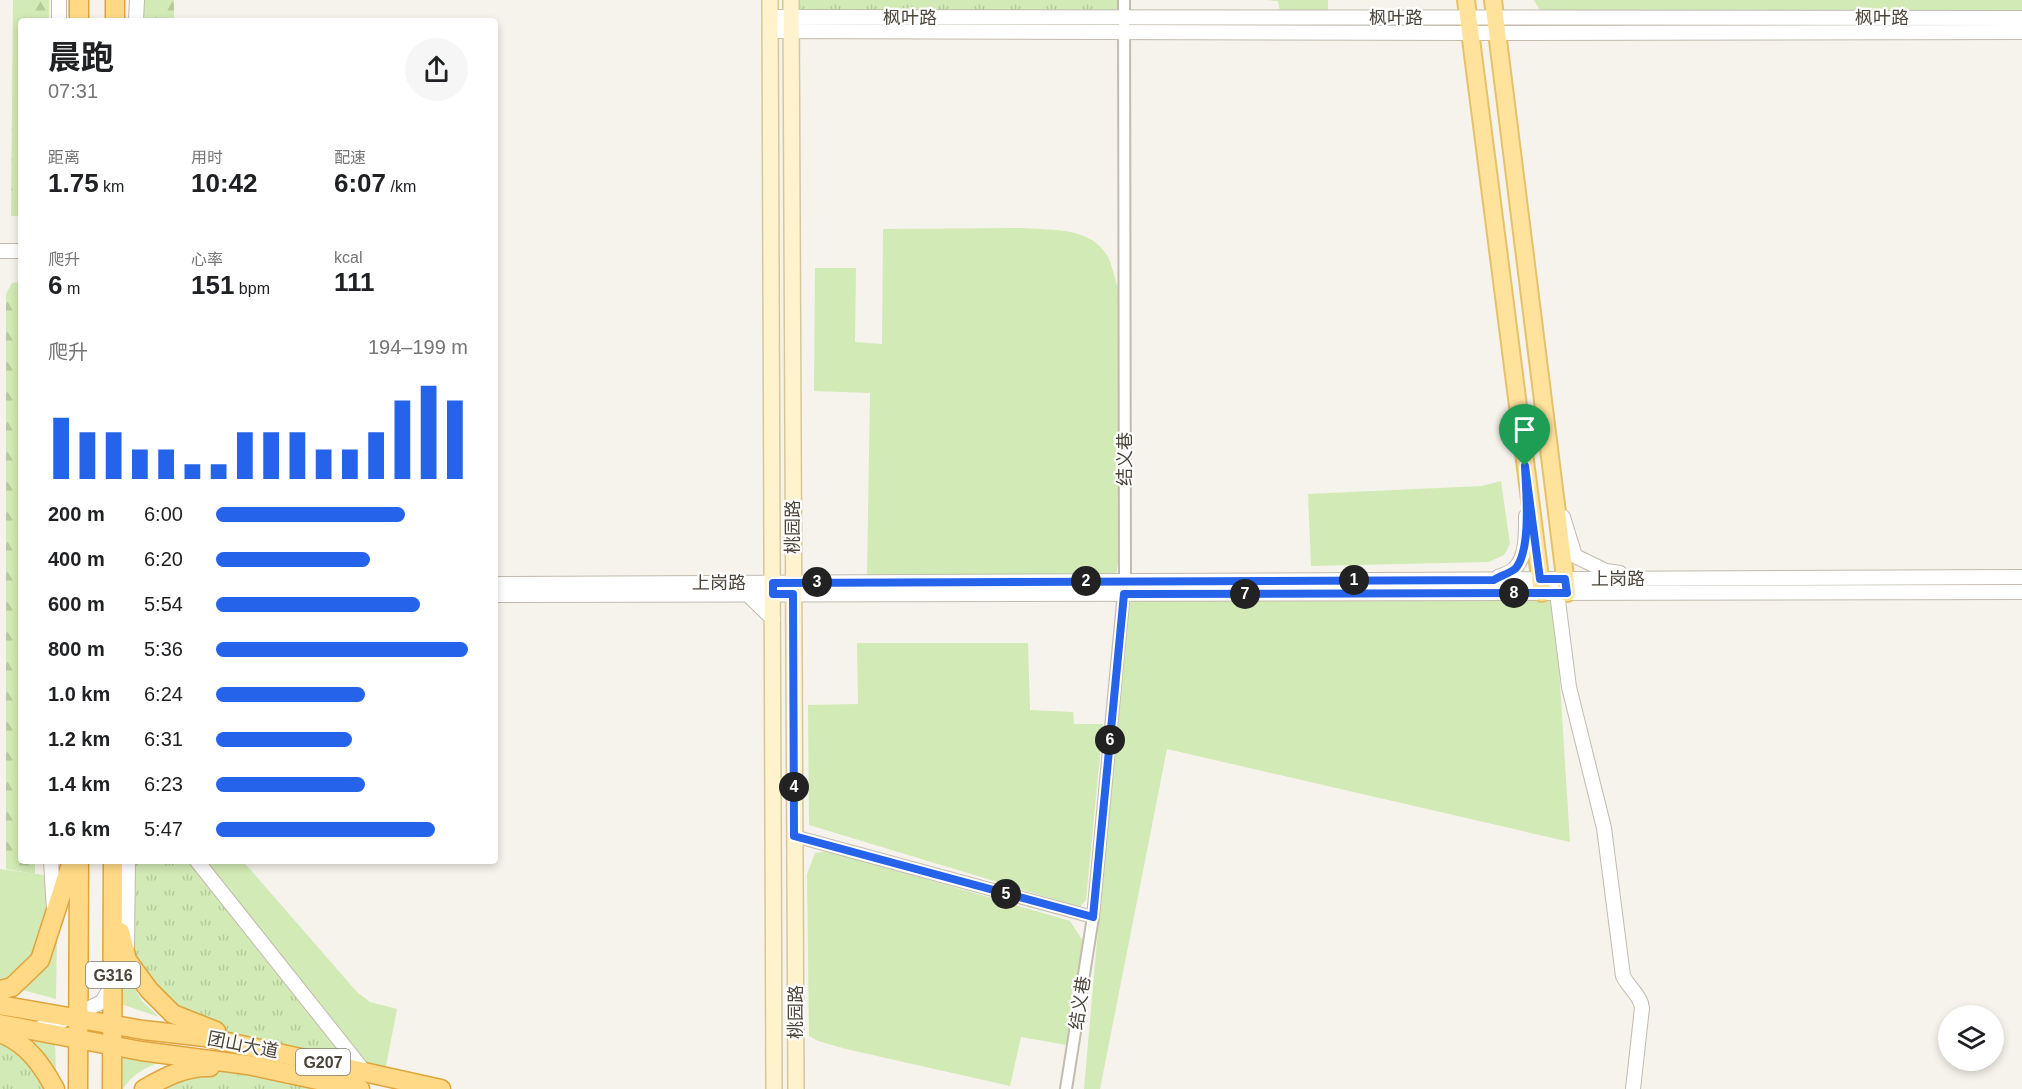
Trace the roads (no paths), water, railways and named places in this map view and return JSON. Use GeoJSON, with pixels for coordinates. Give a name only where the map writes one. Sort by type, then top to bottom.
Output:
{"type":"FeatureCollection","features":[{"type":"Feature","properties":{"kind":"highway"},"geometry":{"type":"LineString","coordinates":[[79,0],[79,18]]}},
{"type":"Feature","properties":{"kind":"highway"},"geometry":{"type":"LineString","coordinates":[[115,0],[115,18]]}},
{"type":"Feature","properties":{"kind":"highway"},"geometry":{"type":"LineString","coordinates":[[0,990],[12,987],[40,960],[71,864]]}},
{"type":"Feature","properties":{"kind":"highway","name":"G316"},"geometry":{"type":"LineString","coordinates":[[78,1089],[79,864]]}},
{"type":"Feature","properties":{"kind":"highway","name":"G316"},"geometry":{"type":"LineString","coordinates":[[112,1089],[113,864]]}},
{"type":"Feature","properties":{"kind":"highway"},"geometry":{"type":"LineString","coordinates":[[113,904],[127,960],[149,990],[173,1014],[253,1046]]}},
{"type":"Feature","properties":{"kind":"highway","name":"G207"},"geometry":{"type":"LineString","coordinates":[[0,1005],[78,1019]]}},
{"type":"Feature","properties":{"kind":"highway","name":"团山大道"},"geometry":{"type":"LineString","coordinates":[[78,1019],[253,1046],[354,1084]]}},
{"type":"Feature","properties":{"kind":"highway"},"geometry":{"type":"LineString","coordinates":[[2,1032],[30,1051],[50,1084]]}},
{"type":"Feature","properties":{"kind":"highway","name":"团山大道"},"geometry":{"type":"LineString","coordinates":[[2,1032],[78,1039],[354,1084],[441,1089]]}},
{"type":"Feature","properties":{"kind":"highway"},"geometry":{"type":"LineString","coordinates":[[144,1089],[168,1075],[201,1067],[254,1067]]}},
{"type":"Feature","properties":{"kind":"main road","name":"桃园路"},"geometry":{"type":"LineString","coordinates":[[770,0],[774,1089]]}},
{"type":"Feature","properties":{"kind":"main road","name":"桃园路"},"geometry":{"type":"LineString","coordinates":[[791,0],[796,1089]]}},
{"type":"Feature","properties":{"kind":"main road"},"geometry":{"type":"LineString","coordinates":[[1466,0],[1525,466],[1554,588]]}},
{"type":"Feature","properties":{"kind":"main road"},"geometry":{"type":"LineString","coordinates":[[1493,0],[1551,468],[1554,588]]}},
{"type":"Feature","properties":{"kind":"street"},"geometry":{"type":"LineString","coordinates":[[59,0],[59,18]]}},
{"type":"Feature","properties":{"kind":"street"},"geometry":{"type":"LineString","coordinates":[[136,18],[137,0]]}},
{"type":"Feature","properties":{"kind":"street","name":"结义巷"},"geometry":{"type":"LineString","coordinates":[[1066,1089],[1093,917],[1124,588],[1124,0]]}},
{"type":"Feature","properties":{"kind":"street","name":"枫叶路"},"geometry":{"type":"LineString","coordinates":[[1497,26],[2022,18]]}},
{"type":"Feature","properties":{"kind":"street","name":"枫叶路"},"geometry":{"type":"LineString","coordinates":[[770,24],[1497,26],[2022,32]]}},
{"type":"Feature","properties":{"kind":"street"},"geometry":{"type":"LineString","coordinates":[[0,251],[18,251]]}},
{"type":"Feature","properties":{"kind":"street"},"geometry":{"type":"LineString","coordinates":[[1494,580],[1515,569],[1522,554],[1526,533],[1525,466]]}},
{"type":"Feature","properties":{"kind":"street"},"geometry":{"type":"LineString","coordinates":[[1551,468],[1575,556],[1606,571],[1682,579]]}},
{"type":"Feature","properties":{"kind":"street"},"geometry":{"type":"LineString","coordinates":[[773,561],[749,589],[773,619]]}},
{"type":"Feature","properties":{"kind":"street"},"geometry":{"type":"LineString","coordinates":[[793,561],[815,588],[793,616]]}},
{"type":"Feature","properties":{"kind":"street","name":"上岗路"},"geometry":{"type":"LineString","coordinates":[[1124,588],[1494,580],[1554,588],[1682,579],[2022,577]]}},
{"type":"Feature","properties":{"kind":"street","name":"上岗路"},"geometry":{"type":"LineString","coordinates":[[498,584],[749,589],[1554,588],[2022,592]]}},
{"type":"Feature","properties":{"kind":"street"},"geometry":{"type":"LineString","coordinates":[[1554,588],[1569,687],[1604,828],[1623,976],[1629,988],[1641,1000],[1633,1089]]}},
{"type":"Feature","properties":{"kind":"street","name":"上岗路"},"geometry":{"type":"LineString","coordinates":[[498,595],[749,589]]}},
{"type":"Feature","properties":{"kind":"street"},"geometry":{"type":"LineString","coordinates":[[794,836],[1093,917]]}},
{"type":"Feature","properties":{"kind":"street"},"geometry":{"type":"LineString","coordinates":[[51,864],[55,917]]}},
{"type":"Feature","properties":{"kind":"street"},"geometry":{"type":"LineString","coordinates":[[2,1032],[53,1025],[102,1002],[127,960],[128,864]]}},
{"type":"Feature","properties":{"kind":"street"},"geometry":{"type":"LineString","coordinates":[[198,864],[354,1084]]}}]}
